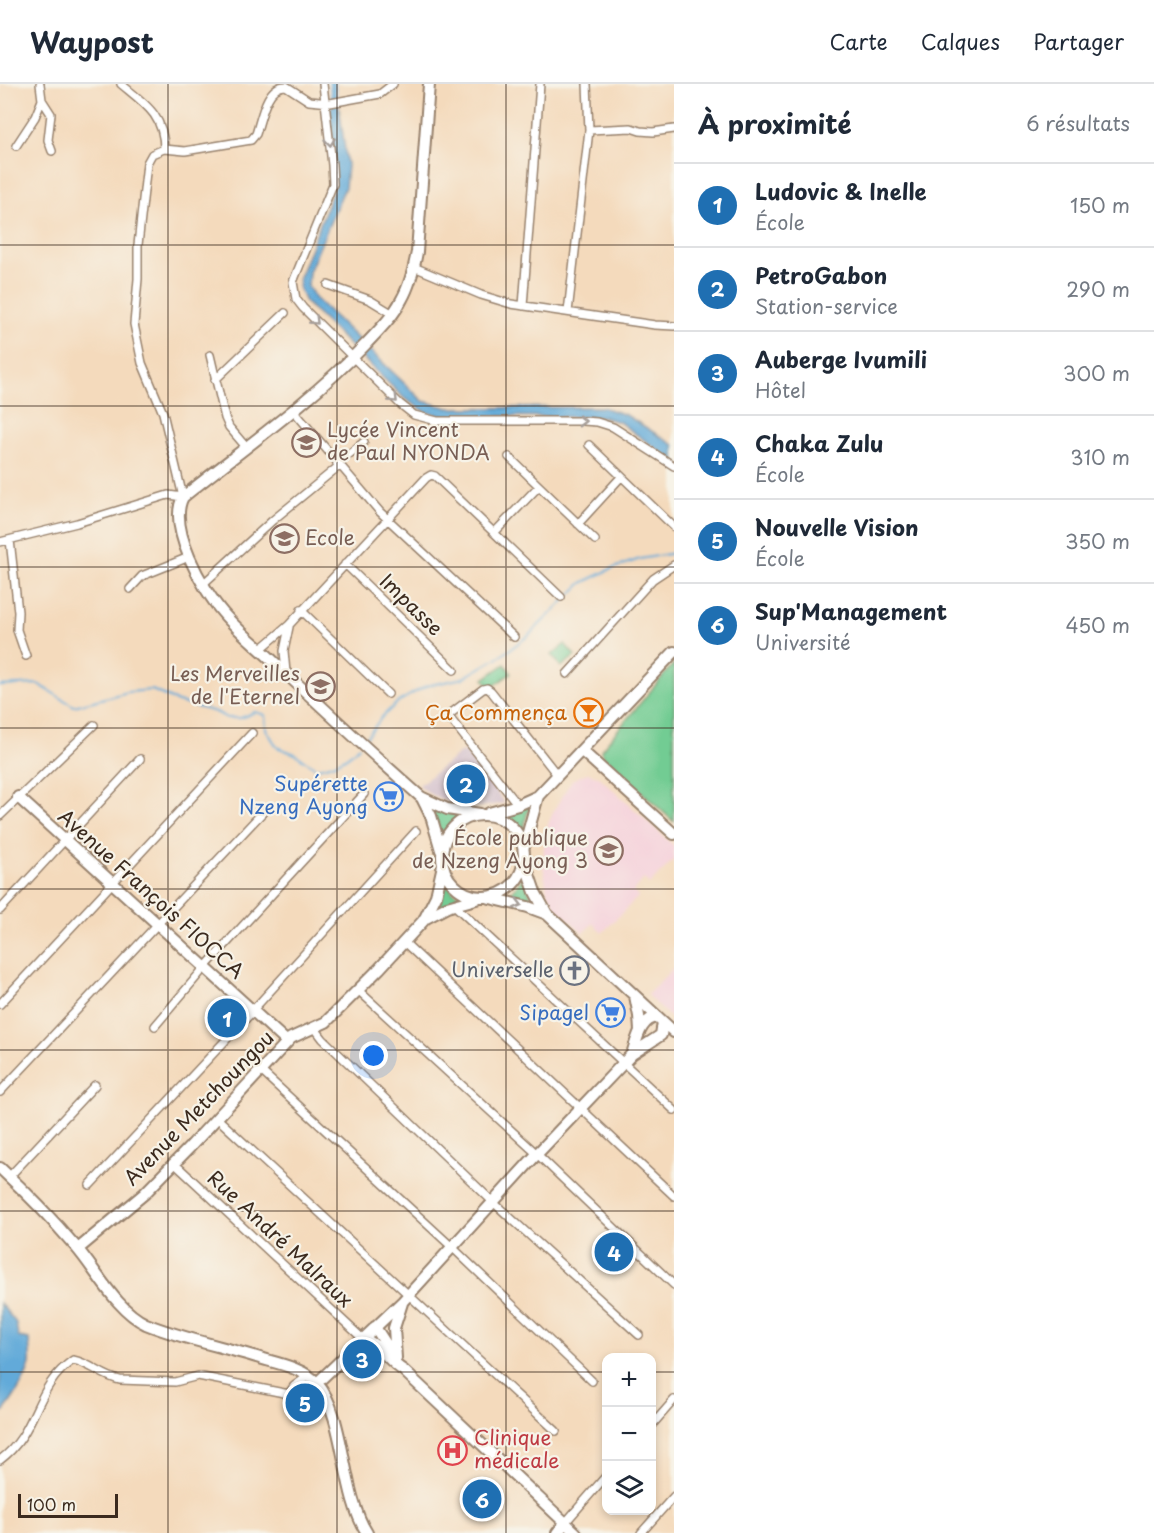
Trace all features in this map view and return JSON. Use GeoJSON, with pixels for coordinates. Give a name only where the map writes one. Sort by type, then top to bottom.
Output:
{"type":"FeatureCollection","features":[{"type":"Feature","properties":{"kind":"main road"},"geometry":{"type":"LineString","coordinates":[[429,84],[420,225],[414,267],[402,300],[393,314],[354,356],[293,410],[183,497],[180,503],[180,523],[189,557],[203,584],[224,614],[421,797],[447,809],[499,817],[510,824],[519,834],[535,892],[547,914],[674,1032]]}},
{"type":"Feature","properties":{"kind":"main road"},"geometry":{"type":"LineString","coordinates":[[424,920],[436,896],[444,842],[457,823],[467,817],[518,805],[538,796],[674,652]]}},
{"type":"Feature","properties":{"kind":"main road"},"geometry":{"type":"LineString","coordinates":[[582,751],[674,834]]}},
{"type":"Feature","properties":{"kind":"main road"},"geometry":{"type":"LineString","coordinates":[[524,847],[538,796]]}},
{"type":"Feature","properties":{"kind":"main road","name":"Avenue François FIOCCA"},"geometry":{"type":"LineString","coordinates":[[18,797],[287,1042]]}},
{"type":"Feature","properties":{"kind":"main road"},"geometry":{"type":"LineString","coordinates":[[421,797],[438,833],[442,859],[448,877],[456,887],[468,895],[528,907],[547,914]]}},
{"type":"Feature","properties":{"kind":"main road"},"geometry":{"type":"LineString","coordinates":[[424,920],[454,905],[501,894],[512,886],[525,862]]}},
{"type":"Feature","properties":{"kind":"main road","name":"Avenue Metchoungou"},"geometry":{"type":"LineString","coordinates":[[78,1249],[130,1206],[174,1163],[287,1042],[299,1033],[326,1022],[424,920]]}},
{"type":"Feature","properties":{"kind":"main road"},"geometry":{"type":"LineString","coordinates":[[635,996],[640,1033]]}},
{"type":"Feature","properties":{"kind":"main road"},"geometry":{"type":"LineString","coordinates":[[632,1054],[646,1021],[650,1018],[660,1020]]}},
{"type":"Feature","properties":{"kind":"main road"},"geometry":{"type":"LineString","coordinates":[[317,1383],[406,1298],[623,1063],[660,1035],[660,1020]]}},
{"type":"Feature","properties":{"kind":"main road"},"geometry":{"type":"LineString","coordinates":[[648,1045],[674,1040]]}},
{"type":"Feature","properties":{"kind":"main road"},"geometry":{"type":"LineString","coordinates":[[0,1168],[78,1249],[113,1295],[140,1321],[283,1365],[308,1376],[317,1383],[332,1413],[356,1507],[367,1533]]}},
{"type":"Feature","properties":{"kind":"main road"},"geometry":{"type":"LineString","coordinates":[[396,1358],[394,1328],[406,1298]]}},
{"type":"Feature","properties":{"kind":"main road"},"geometry":{"type":"LineString","coordinates":[[370,1332],[379,1349],[394,1365],[403,1370],[576,1533]]}},
{"type":"Feature","properties":{"kind":"main road"},"geometry":{"type":"LineString","coordinates":[[370,1332],[396,1358],[403,1370]]}},
{"type":"Feature","properties":{"kind":"main road"},"geometry":{"type":"LineString","coordinates":[[557,1533],[565,1523]]}},
{"type":"Feature","properties":{"kind":"street"},"geometry":{"type":"LineString","coordinates":[[40,84],[42,100],[51,114],[48,144],[52,151]]}},
{"type":"Feature","properties":{"kind":"street"},"geometry":{"type":"LineString","coordinates":[[121,84],[131,87],[159,120],[163,130],[164,149]]}},
{"type":"Feature","properties":{"kind":"street"},"geometry":{"type":"LineString","coordinates":[[323,84],[328,103],[333,184],[298,268],[293,288],[298,303],[405,409],[420,417],[437,421],[597,422],[613,427],[674,466]]}},
{"type":"Feature","properties":{"kind":"street"},"geometry":{"type":"LineString","coordinates":[[0,542],[77,523],[168,495],[183,497],[161,405],[145,372],[139,352],[133,317],[147,163],[152,154],[164,149],[185,151],[251,140],[256,134],[273,90],[283,86],[311,102],[328,103],[380,94],[393,84]]}},
{"type":"Feature","properties":{"kind":"street"},"geometry":{"type":"LineString","coordinates":[[523,306],[540,84]]}},
{"type":"Feature","properties":{"kind":"street"},"geometry":{"type":"LineString","coordinates":[[568,312],[589,130],[587,84]]}},
{"type":"Feature","properties":{"kind":"street"},"geometry":{"type":"LineString","coordinates":[[16,146],[35,117],[42,100]]}},
{"type":"Feature","properties":{"kind":"street"},"geometry":{"type":"LineString","coordinates":[[589,130],[631,128],[653,132],[674,129]]}},
{"type":"Feature","properties":{"kind":"street"},"geometry":{"type":"LineString","coordinates":[[414,267],[481,295],[511,304],[674,326]]}},
{"type":"Feature","properties":{"kind":"street"},"geometry":{"type":"LineString","coordinates":[[328,285],[370,300],[393,314]]}},
{"type":"Feature","properties":{"kind":"street"},"geometry":{"type":"LineString","coordinates":[[215,380],[285,313]]}},
{"type":"Feature","properties":{"kind":"street"},"geometry":{"type":"LineString","coordinates":[[210,355],[225,418],[246,447]]}},
{"type":"Feature","properties":{"kind":"street"},"geometry":{"type":"LineString","coordinates":[[293,410],[387,520],[514,637]]}},
{"type":"Feature","properties":{"kind":"street"},"geometry":{"type":"LineString","coordinates":[[203,584],[266,526],[364,442]]}},
{"type":"Feature","properties":{"kind":"street"},"geometry":{"type":"LineString","coordinates":[[589,445],[674,527]]}},
{"type":"Feature","properties":{"kind":"street"},"geometry":{"type":"LineString","coordinates":[[509,456],[595,540]]}},
{"type":"Feature","properties":{"kind":"street"},"geometry":{"type":"LineString","coordinates":[[261,649],[289,625],[430,475],[435,476],[561,597]]}},
{"type":"Feature","properties":{"kind":"street"},"geometry":{"type":"LineString","coordinates":[[578,524],[621,477]]}},
{"type":"Feature","properties":{"kind":"street"},"geometry":{"type":"LineString","coordinates":[[494,533],[539,486]]}},
{"type":"Feature","properties":{"kind":"street"},"geometry":{"type":"LineString","coordinates":[[10,540],[18,612],[17,630],[26,656]]}},
{"type":"Feature","properties":{"kind":"street"},"geometry":{"type":"LineString","coordinates":[[130,589],[142,576],[189,557]]}},
{"type":"Feature","properties":{"kind":"street","name":"Impasse"},"geometry":{"type":"LineString","coordinates":[[345,564],[454,670]]}},
{"type":"Feature","properties":{"kind":"street"},"geometry":{"type":"LineString","coordinates":[[567,674],[654,579],[674,565]]}},
{"type":"Feature","properties":{"kind":"street"},"geometry":{"type":"LineString","coordinates":[[301,610],[388,694]]}},
{"type":"Feature","properties":{"kind":"street"},"geometry":{"type":"LineString","coordinates":[[287,674],[284,651],[289,625]]}},
{"type":"Feature","properties":{"kind":"street"},"geometry":{"type":"LineString","coordinates":[[518,805],[449,717],[483,689],[487,688],[491,691],[558,776]]}},
{"type":"Feature","properties":{"kind":"street"},"geometry":{"type":"LineString","coordinates":[[0,816],[94,725]]}},
{"type":"Feature","properties":{"kind":"street"},"geometry":{"type":"LineString","coordinates":[[0,1004],[252,733]]}},
{"type":"Feature","properties":{"kind":"street"},"geometry":{"type":"LineString","coordinates":[[0,910],[140,759]]}},
{"type":"Feature","properties":{"kind":"street"},"geometry":{"type":"LineString","coordinates":[[155,1026],[205,967],[364,794]]}},
{"type":"Feature","properties":{"kind":"street"},"geometry":{"type":"LineString","coordinates":[[0,1092],[263,812]]}},
{"type":"Feature","properties":{"kind":"street"},"geometry":{"type":"LineString","coordinates":[[90,1185],[253,1011],[416,831]]}},
{"type":"Feature","properties":{"kind":"street"},"geometry":{"type":"LineString","coordinates":[[454,905],[674,1110]]}},
{"type":"Feature","properties":{"kind":"street"},"geometry":{"type":"LineString","coordinates":[[404,942],[674,1196]]}},
{"type":"Feature","properties":{"kind":"street"},"geometry":{"type":"LineString","coordinates":[[358,990],[537,1154],[674,1284]]}},
{"type":"Feature","properties":{"kind":"street"},"geometry":{"type":"LineString","coordinates":[[314,1027],[323,1039],[493,1202],[639,1335]]}},
{"type":"Feature","properties":{"kind":"street"},"geometry":{"type":"LineString","coordinates":[[261,1071],[452,1247],[592,1381]]}},
{"type":"Feature","properties":{"kind":"street"},"geometry":{"type":"LineString","coordinates":[[9,1177],[95,1085]]}},
{"type":"Feature","properties":{"kind":"street"},"geometry":{"type":"LineString","coordinates":[[217,1118],[406,1298],[556,1431]]}},
{"type":"Feature","properties":{"kind":"street","name":"Rue André Malraux"},"geometry":{"type":"LineString","coordinates":[[174,1163],[370,1332]]}},
{"type":"Feature","properties":{"kind":"street"},"geometry":{"type":"LineString","coordinates":[[0,1460],[15,1448],[27,1431],[44,1391],[54,1376],[73,1360],[86,1364],[111,1379],[175,1382],[198,1376],[289,1394],[294,1386],[308,1376]]}},
{"type":"Feature","properties":{"kind":"street"},"geometry":{"type":"LineString","coordinates":[[656,1420],[674,1400]]}},
{"type":"Feature","properties":{"kind":"street"},"geometry":{"type":"LineString","coordinates":[[565,1523],[602,1481]]}},
{"type":"Feature","properties":{"kind":"street"},"geometry":{"type":"LineString","coordinates":[[641,1533],[674,1496]]}},
{"type":"Feature","properties":{"kind":"shaded area"},"geometry":{"type":"Polygon","coordinates":[[[464,750],[505,803],[480,807],[452,804],[430,794],[419,785],[464,750]]]}},
{"type":"Feature","properties":{"kind":"shaded area","name":"École publique de Nzeng Ayong 3"},"geometry":{"type":"Polygon","coordinates":[[[587,773],[598,776],[674,846],[674,859],[649,885],[644,879],[633,891],[638,897],[602,933],[593,923],[583,933],[557,909],[547,891],[543,866],[545,832],[554,810],[572,780],[587,773]]]}},
{"type":"Feature","properties":{"kind":"shaded area"},"geometry":{"type":"Polygon","coordinates":[[[674,967],[674,1021],[647,995],[674,967]]]}},
{"type":"Feature","properties":{"kind":"green space"},"geometry":{"type":"Polygon","coordinates":[[[565,644],[575,656],[561,667],[552,655],[565,644]]]}},
{"type":"Feature","properties":{"kind":"green space"},"geometry":{"type":"Polygon","coordinates":[[[674,663],[674,822],[602,755],[601,750],[674,663]]]}},
{"type":"Feature","properties":{"kind":"green space"},"geometry":{"type":"Polygon","coordinates":[[[505,664],[511,673],[491,688],[484,679],[505,664]]]}},
{"type":"Feature","properties":{"kind":"green space"},"geometry":{"type":"Polygon","coordinates":[[[532,804],[522,834],[517,826],[503,817],[504,813],[532,804]]]}},
{"type":"Feature","properties":{"kind":"green space"},"geometry":{"type":"Polygon","coordinates":[[[430,807],[460,817],[442,836],[430,807]]]}},
{"type":"Feature","properties":{"kind":"green space"},"geometry":{"type":"Polygon","coordinates":[[[524,876],[529,892],[538,907],[519,899],[506,897],[524,876]]]}},
{"type":"Feature","properties":{"kind":"green space"},"geometry":{"type":"Polygon","coordinates":[[[444,879],[453,892],[465,898],[433,909],[444,879]]]}},
{"type":"Feature","properties":{"kind":"water"},"geometry":{"type":"Polygon","coordinates":[[[339,106],[347,165],[345,187],[309,272],[308,286],[315,298],[423,401],[449,408],[602,407],[626,415],[674,445],[674,461],[619,422],[603,417],[445,416],[426,412],[405,399],[305,302],[299,288],[299,278],[335,186],[330,108],[339,106]]]}},
{"type":"Feature","properties":{"kind":"water"},"geometry":{"type":"Polygon","coordinates":[[[0,1303],[16,1323],[18,1337],[29,1339],[30,1364],[22,1384],[0,1415],[0,1303]]]}},
{"type":"Feature","properties":{"kind":"waterway"},"geometry":{"type":"LineString","coordinates":[[332,84],[335,105]]}},
{"type":"Feature","properties":{"kind":"waterway"},"geometry":{"type":"LineString","coordinates":[[363,742],[382,717],[398,702],[426,686],[463,678],[502,655],[527,637],[582,583],[611,569],[640,559],[674,553]]}},
{"type":"Feature","properties":{"kind":"waterway"},"geometry":{"type":"LineString","coordinates":[[0,686],[38,684],[74,706],[128,692],[152,690],[178,702],[216,712],[227,718],[241,718],[255,712],[265,715],[266,729],[277,747],[295,754],[316,768],[339,761],[359,746]]}},
{"type":"Feature","properties":{"kind":"place","name":"Lycée Vincent de Paul NYONDA"},"geometry":{"type":"Point","coordinates":[306,442]}},
{"type":"Feature","properties":{"kind":"place","name":"Ecole"},"geometry":{"type":"Point","coordinates":[284,538]}},
{"type":"Feature","properties":{"kind":"place","name":"Les Merveilles de l'Eternel"},"geometry":{"type":"Point","coordinates":[321,686]}},
{"type":"Feature","properties":{"kind":"place","name":"Ça Commença"},"geometry":{"type":"Point","coordinates":[588,713]}},
{"type":"Feature","properties":{"kind":"place","name":"PetroGabon"},"geometry":{"type":"Point","coordinates":[466,784]}},
{"type":"Feature","properties":{"kind":"place","name":"Supérette Nzeng Ayong"},"geometry":{"type":"Point","coordinates":[389,796]}},
{"type":"Feature","properties":{"kind":"place","name":"École publique de Nzeng Ayong 3"},"geometry":{"type":"Point","coordinates":[609,850]}},
{"type":"Feature","properties":{"kind":"place","name":"Universelle"},"geometry":{"type":"Point","coordinates":[575,970]}},
{"type":"Feature","properties":{"kind":"place","name":"Sipagel"},"geometry":{"type":"Point","coordinates":[610,1013]}},
{"type":"Feature","properties":{"kind":"place","name":"Ludovic & Inelle"},"geometry":{"type":"Point","coordinates":[227,1018]}},
{"type":"Feature","properties":{"kind":"place","name":"Chaka Zulu"},"geometry":{"type":"Point","coordinates":[614,1252]}},
{"type":"Feature","properties":{"kind":"place","name":"Auberge Ivumili"},"geometry":{"type":"Point","coordinates":[362,1359]}},
{"type":"Feature","properties":{"kind":"place","name":"Nouvelle Vision"},"geometry":{"type":"Point","coordinates":[305,1403]}},
{"type":"Feature","properties":{"kind":"place","name":"Clinique médicale"},"geometry":{"type":"Point","coordinates":[453,1450]}},
{"type":"Feature","properties":{"kind":"place","name":"Sup'Management"},"geometry":{"type":"Point","coordinates":[482,1499]}}]}
